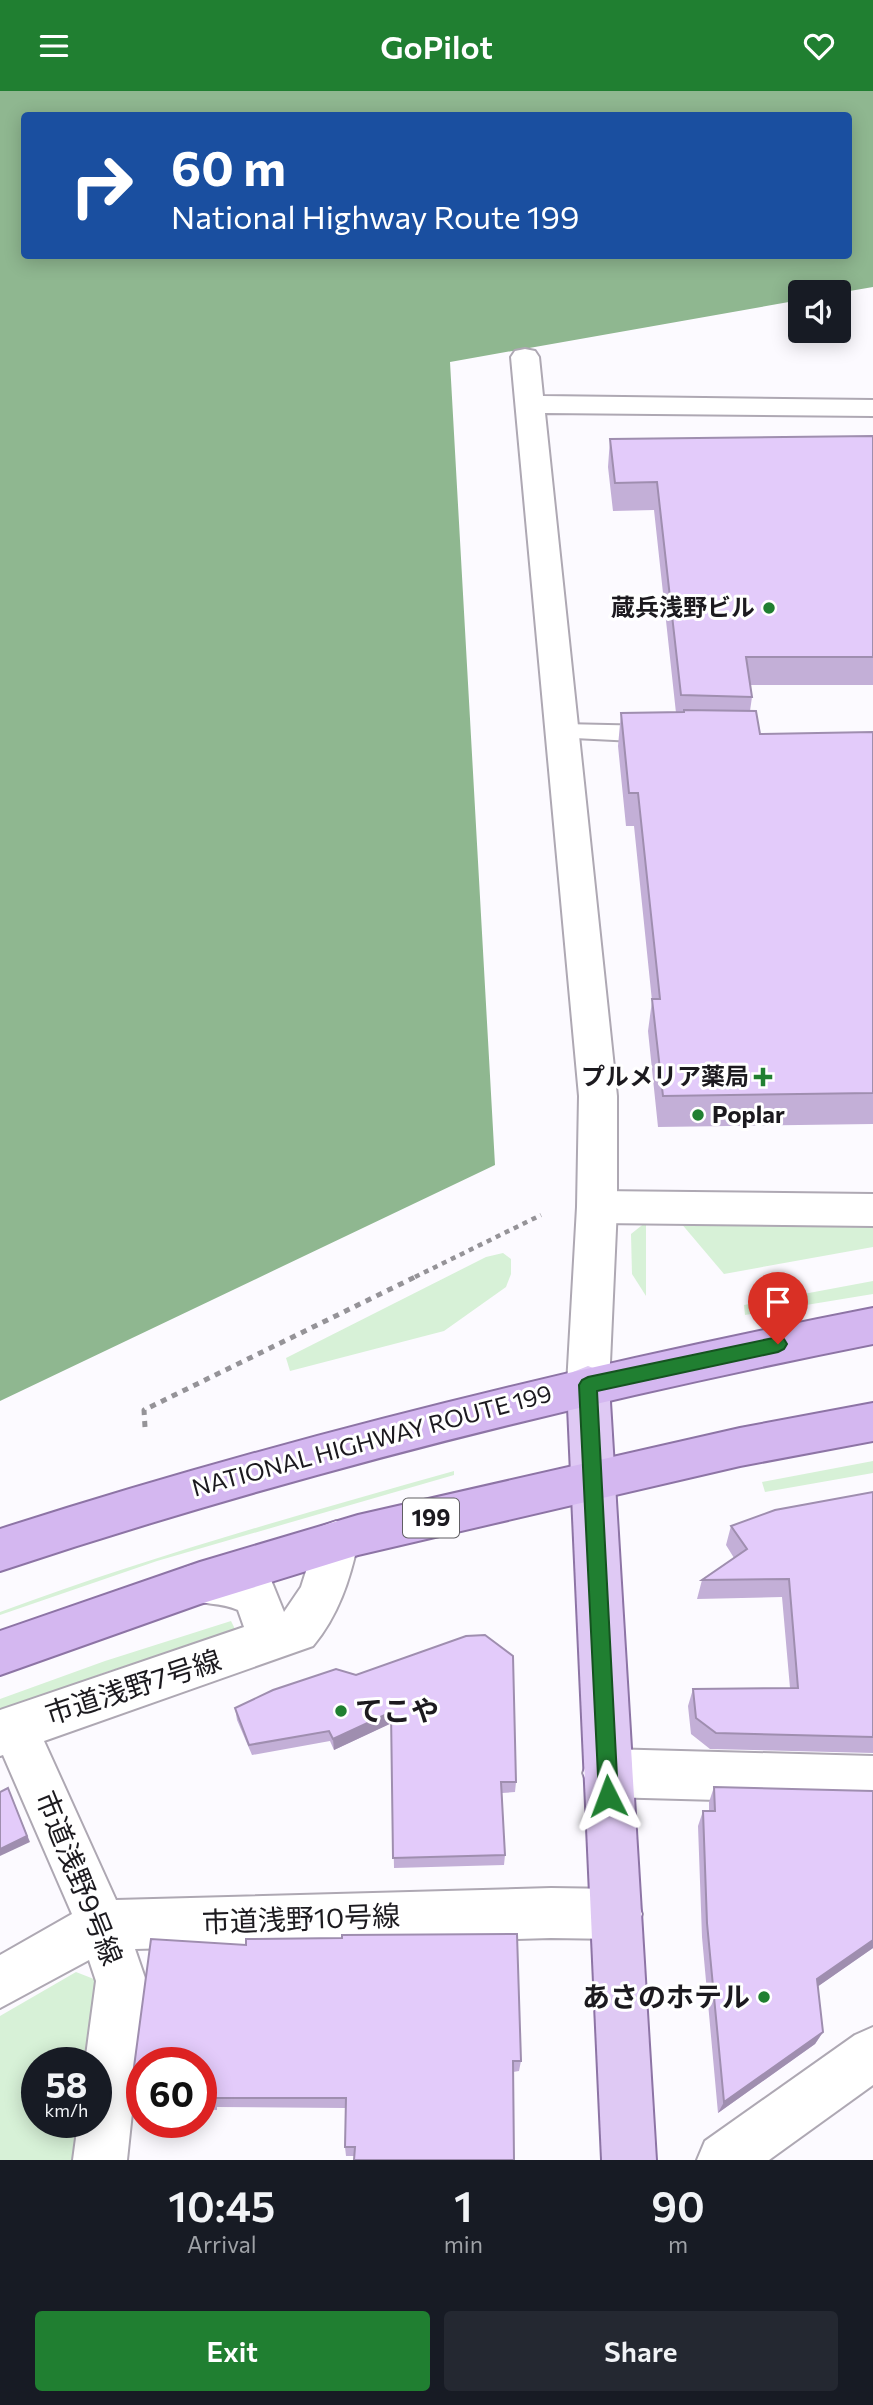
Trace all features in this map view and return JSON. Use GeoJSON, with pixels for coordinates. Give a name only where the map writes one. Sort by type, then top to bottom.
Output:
{"type":"FeatureCollection","features":[{"type":"Feature","properties":{"kind":"highway","name":"NATIONAL HIGHWAY ROUTE 199"},"geometry":{"type":"LineString","coordinates":[[0,1550],[121,1509],[291,1459],[588,1385],[873,1326]]}},
{"type":"Feature","properties":{"kind":"highway","name":"199"},"geometry":{"type":"LineString","coordinates":[[0,1653],[200,1583],[336,1542],[740,1447],[873,1422]]}},
{"type":"Feature","properties":{"kind":"main road"},"geometry":{"type":"LineString","coordinates":[[588,1385],[629,2160]]}},
{"type":"Feature","properties":{"kind":"street"},"geometry":{"type":"LineString","coordinates":[[524,357],[598,1095],[597,1207],[588,1385]]}},
{"type":"Feature","properties":{"kind":"street"},"geometry":{"type":"LineString","coordinates":[[530,404],[873,408]]}},
{"type":"Feature","properties":{"kind":"street"},"geometry":{"type":"LineString","coordinates":[[597,1207],[873,1210]]}},
{"type":"Feature","properties":{"kind":"street","name":"市道浅野7号線"},"geometry":{"type":"LineString","coordinates":[[7,1730],[297,1631],[311,1616],[325,1587],[336,1542]]}},
{"type":"Feature","properties":{"kind":"street"},"geometry":{"type":"LineString","coordinates":[[200,1583],[233,1585],[255,1595],[267,1626],[266,1643]]}},
{"type":"Feature","properties":{"kind":"street","name":"市道浅野9号線"},"geometry":{"type":"LineString","coordinates":[[7,1730],[102,1925],[121,1981],[100,2160]]}},
{"type":"Feature","properties":{"kind":"street"},"geometry":{"type":"LineString","coordinates":[[607,1773],[873,1780]]}},
{"type":"Feature","properties":{"kind":"street","name":"市道浅野10号線"},"geometry":{"type":"LineString","coordinates":[[0,1983],[102,1925],[525,1913],[617,1914]]}},
{"type":"Feature","properties":{"kind":"street"},"geometry":{"type":"LineString","coordinates":[[724,2160],[873,2053]]}},
{"type":"Feature","properties":{"kind":"lane"},"geometry":{"type":"LineString","coordinates":[[562,732],[671,734]]}},
{"type":"Feature","properties":{"kind":"path"},"geometry":{"type":"LineString","coordinates":[[145,1427],[144,1410],[541,1215]]}},
{"type":"Feature","properties":{"kind":"shaded area"},"geometry":{"type":"Polygon","coordinates":[[[0,91],[873,91],[873,287],[851,291],[851,280],[788,280],[788,302],[450,362],[495,1165],[0,1401],[0,91]]]}},
{"type":"Feature","properties":{"kind":"shaded area"},"geometry":{"type":"Polygon","coordinates":[[[646,1222],[646,1296],[632,1274],[631,1234],[646,1222]]]}},
{"type":"Feature","properties":{"kind":"shaded area"},"geometry":{"type":"Polygon","coordinates":[[[680,1222],[873,1224],[873,1247],[724,1274],[680,1222]]]}},
{"type":"Feature","properties":{"kind":"shaded area"},"geometry":{"type":"Polygon","coordinates":[[[503,1253],[511,1259],[511,1274],[506,1287],[444,1331],[290,1371],[286,1358],[486,1257],[503,1253]]]}},
{"type":"Feature","properties":{"kind":"shaded area"},"geometry":{"type":"Polygon","coordinates":[[[873,1281],[873,1294],[745,1315],[744,1305],[873,1281]]]}},
{"type":"Feature","properties":{"kind":"shaded area"},"geometry":{"type":"Polygon","coordinates":[[[873,1461],[873,1473],[765,1492],[762,1482],[873,1461]]]}},
{"type":"Feature","properties":{"kind":"shaded area"},"geometry":{"type":"Polygon","coordinates":[[[454,1471],[454,1475],[157,1561],[0,1615],[0,1612],[56,1592],[169,1555],[454,1471]]]}},
{"type":"Feature","properties":{"kind":"shaded area"},"geometry":{"type":"Polygon","coordinates":[[[231,1621],[235,1629],[231,1633],[109,1671],[0,1711],[0,1699],[105,1661],[231,1621]]]}},
{"type":"Feature","properties":{"kind":"shaded area"},"geometry":{"type":"Polygon","coordinates":[[[76,1972],[99,1981],[91,2047],[21,2047],[21,2138],[79,2138],[76,2160],[0,2160],[0,2016],[76,1972]]]}},
{"type":"Feature","properties":{"kind":"building"},"geometry":{"type":"Polygon","coordinates":[[[873,436],[873,657],[746,657],[752,697],[681,695],[657,482],[615,483],[610,439],[873,436]]]}},
{"type":"Feature","properties":{"kind":"building"},"geometry":{"type":"Polygon","coordinates":[[[756,711],[760,734],[873,732],[873,1093],[663,1096],[652,999],[660,999],[638,793],[629,793],[621,713],[756,711]]]}},
{"type":"Feature","properties":{"kind":"building"},"geometry":{"type":"Polygon","coordinates":[[[873,1492],[873,1737],[716,1733],[696,1718],[693,1689],[798,1688],[789,1579],[702,1580],[747,1549],[731,1526],[775,1510],[873,1492]]]}},
{"type":"Feature","properties":{"kind":"building"},"geometry":{"type":"Polygon","coordinates":[[[485,1635],[513,1656],[516,1782],[501,1782],[505,1855],[393,1858],[391,1712],[333,1739],[329,1731],[249,1745],[235,1708],[273,1690],[336,1669],[356,1675],[466,1636],[485,1635]]]}},
{"type":"Feature","properties":{"kind":"building"},"geometry":{"type":"Polygon","coordinates":[[[714,1787],[873,1791],[873,1940],[817,1979],[823,2032],[724,2102],[707,1923],[703,1811],[715,1811],[714,1787]]]}},
{"type":"Feature","properties":{"kind":"building"},"geometry":{"type":"Polygon","coordinates":[[[8,1788],[27,1836],[0,1849],[0,1792],[8,1788]]]}},
{"type":"Feature","properties":{"kind":"building"},"geometry":{"type":"Polygon","coordinates":[[[517,1934],[521,2061],[513,2061],[514,2160],[354,2160],[355,2147],[345,2147],[346,2098],[217,2098],[217,2047],[137,2047],[151,1939],[246,1945],[246,1939],[342,1938],[342,1935],[517,1934]]]}},
{"type":"Feature","properties":{"kind":"place","name":"蔵兵浅野ビル"},"geometry":{"type":"Point","coordinates":[769,608]}},
{"type":"Feature","properties":{"kind":"place","name":"プルメリア薬局"},"geometry":{"type":"Point","coordinates":[763,1077]}},
{"type":"Feature","properties":{"kind":"place","name":"Poplar"},"geometry":{"type":"Point","coordinates":[698,1115]}},
{"type":"Feature","properties":{"kind":"place","name":"てこや"},"geometry":{"type":"Point","coordinates":[341,1711]}},
{"type":"Feature","properties":{"kind":"place","name":"あさのホテル"},"geometry":{"type":"Point","coordinates":[764,1997]}},
{"type":"Feature","properties":{"kind":"route"},"geometry":{"type":"LineString","coordinates":[[608,1796],[588,1385],[778,1344]]}}]}
